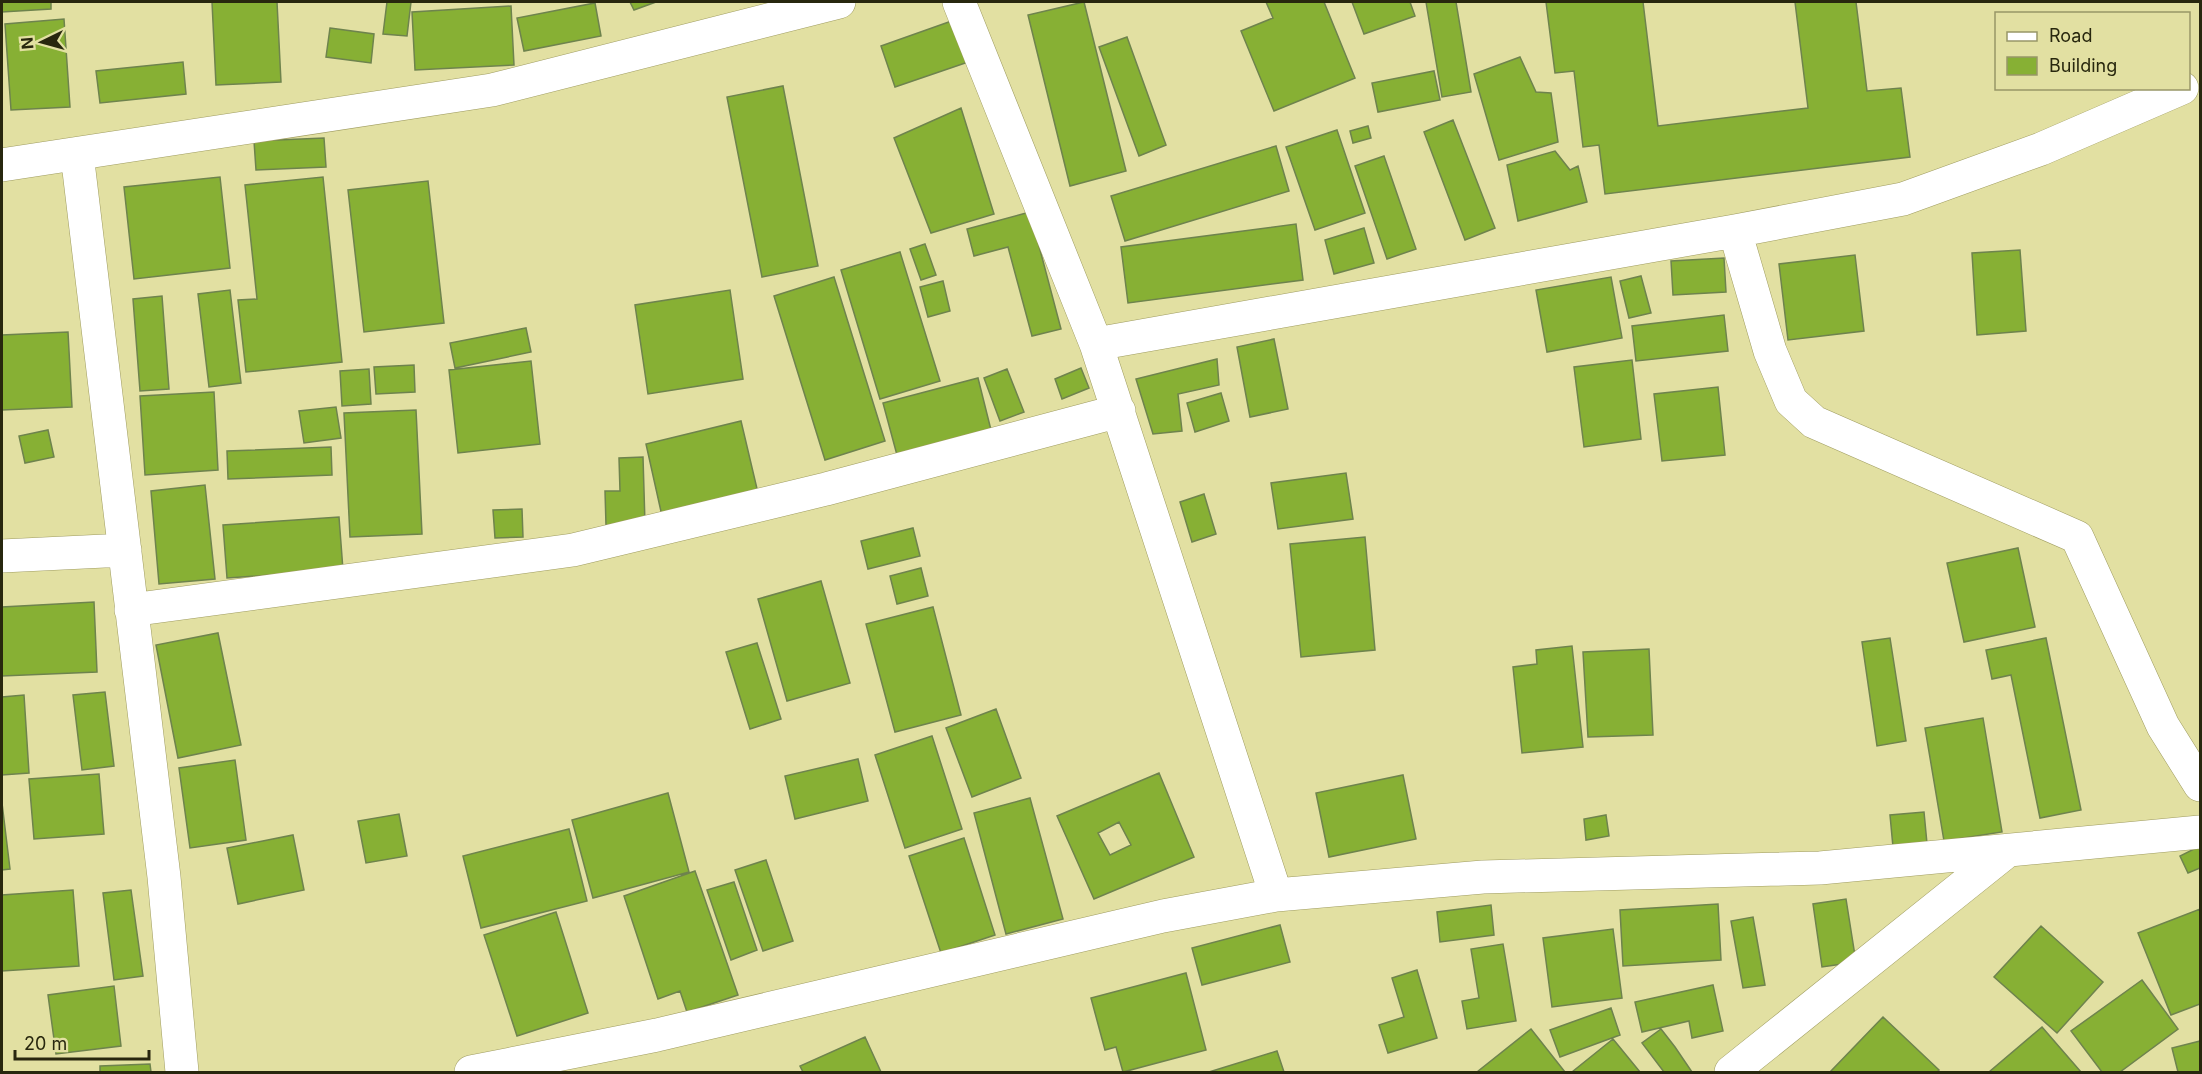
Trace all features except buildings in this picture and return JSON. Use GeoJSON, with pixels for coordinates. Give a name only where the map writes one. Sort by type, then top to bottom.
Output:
{"type":"FeatureCollection","features":[{"type":"Feature","properties":{"kind":"street"},"geometry":{"type":"LineString","coordinates":[[2,165],[492,90],[839,2]]}},
{"type":"Feature","properties":{"kind":"street"},"geometry":{"type":"LineString","coordinates":[[959,2],[1096,345],[1276,895]]}},
{"type":"Feature","properties":{"kind":"street"},"geometry":{"type":"LineString","coordinates":[[1096,345],[1903,199],[2041,149],[2177,90]]}},
{"type":"Feature","properties":{"kind":"street"},"geometry":{"type":"LineString","coordinates":[[77,154],[164,877],[182,1072]]}},
{"type":"Feature","properties":{"kind":"street"},"geometry":{"type":"LineString","coordinates":[[1735,231],[1770,351],[1791,401],[1814,422],[2077,537],[2163,726],[2200,785]]}},
{"type":"Feature","properties":{"kind":"street"},"geometry":{"type":"LineString","coordinates":[[131,609],[573,550],[826,489],[1119,411]]}},
{"type":"Feature","properties":{"kind":"street"},"geometry":{"type":"LineString","coordinates":[[2,556],[125,550]]}},
{"type":"Feature","properties":{"kind":"street"},"geometry":{"type":"LineString","coordinates":[[471,1072],[657,1035],[1163,916],[1276,895],[1483,877],[1820,868],[2200,832]]}},
{"type":"Feature","properties":{"kind":"street"},"geometry":{"type":"LineString","coordinates":[[1731,1072],[2007,851]]}}]}
